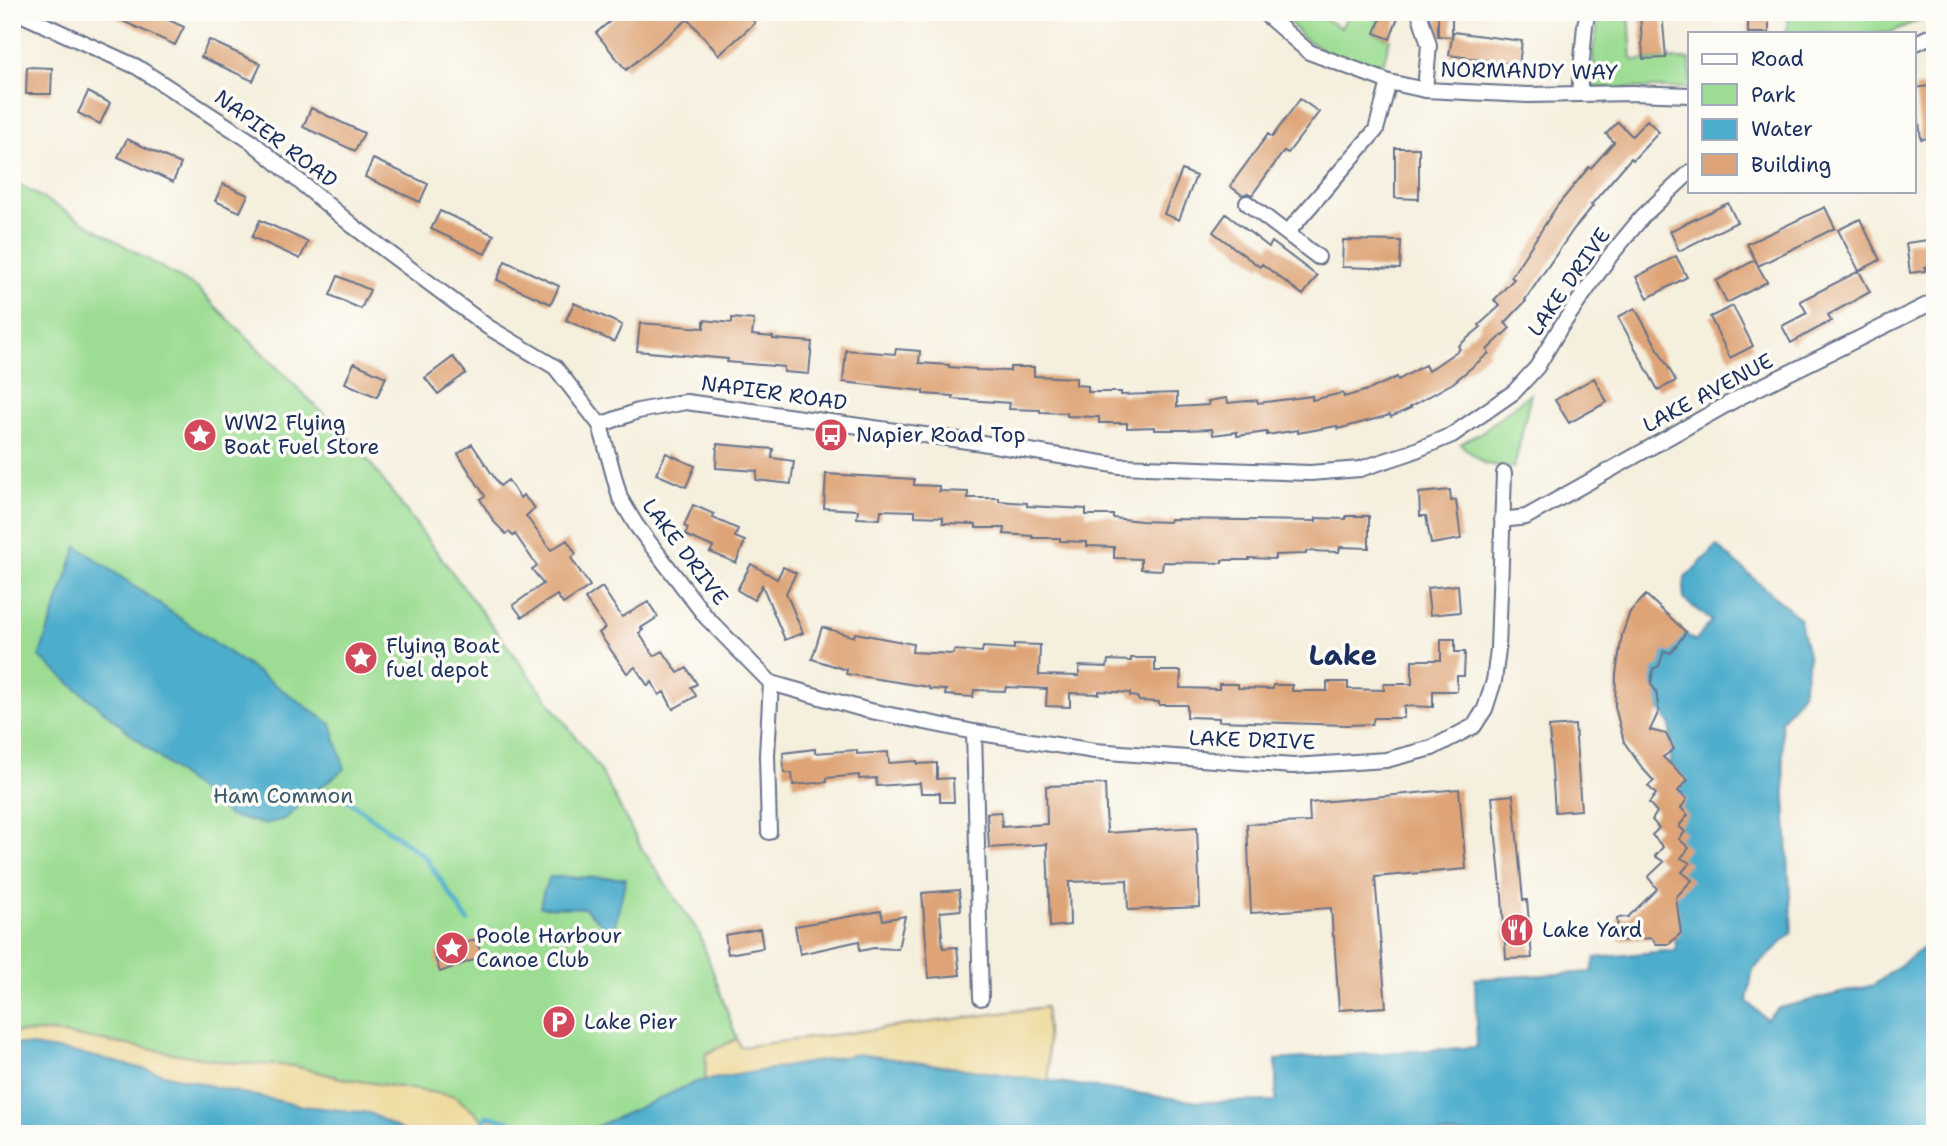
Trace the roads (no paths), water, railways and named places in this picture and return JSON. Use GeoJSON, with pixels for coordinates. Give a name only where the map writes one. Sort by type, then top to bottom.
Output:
{"type":"FeatureCollection","features":[{"type":"Feature","properties":{"kind":"street","name":"NAPIER ROAD"},"geometry":{"type":"LineString","coordinates":[[16,12],[137,67],[252,142],[354,226],[488,327],[555,367],[600,425],[638,411],[686,402],[982,443],[1120,466],[1310,473],[1360,469],[1409,453],[1452,435],[1483,415]]}},
{"type":"Feature","properties":{"kind":"street","name":"NORMANDY WAY"},"geometry":{"type":"LineString","coordinates":[[1263,12],[1309,52],[1389,82],[1425,90],[1528,95],[1688,95]]}},
{"type":"Feature","properties":{"kind":"street"},"geometry":{"type":"LineString","coordinates":[[1419,12],[1429,45],[1425,90]]}},
{"type":"Feature","properties":{"kind":"street"},"geometry":{"type":"LineString","coordinates":[[1579,94],[1588,12]]}},
{"type":"Feature","properties":{"kind":"street"},"geometry":{"type":"LineString","coordinates":[[1916,43],[1935,34]]}},
{"type":"Feature","properties":{"kind":"street"},"geometry":{"type":"LineString","coordinates":[[1287,233],[1376,130],[1389,82]]}},
{"type":"Feature","properties":{"kind":"street","name":"LAKE DRIVE"},"geometry":{"type":"LineString","coordinates":[[1483,415],[1526,381],[1610,256],[1643,216],[1688,174]]}},
{"type":"Feature","properties":{"kind":"street"},"geometry":{"type":"LineString","coordinates":[[1247,203],[1318,257]]}},
{"type":"Feature","properties":{"kind":"street","name":"LAKE AVENUE"},"geometry":{"type":"LineString","coordinates":[[1502,520],[1526,517],[1742,396],[1935,301]]}},
{"type":"Feature","properties":{"kind":"street","name":"LAKE DRIVE"},"geometry":{"type":"LineString","coordinates":[[600,425],[620,498],[636,525],[706,617],[771,683],[866,710],[974,732],[1095,751],[1293,766],[1386,760],[1432,748],[1474,726],[1485,709],[1494,681],[1498,649],[1504,473]]}},
{"type":"Feature","properties":{"kind":"street"},"geometry":{"type":"LineString","coordinates":[[769,832],[766,755],[771,683]]}},
{"type":"Feature","properties":{"kind":"street"},"geometry":{"type":"LineString","coordinates":[[974,732],[981,998]]}},
{"type":"Feature","properties":{"kind":"water"},"geometry":{"type":"Polygon","coordinates":[[[77,546],[331,724],[345,769],[311,794],[285,819],[264,824],[229,816],[39,657],[77,546]]]}},
{"type":"Feature","properties":{"kind":"water"},"geometry":{"type":"Polygon","coordinates":[[[1717,546],[1799,618],[1809,658],[1802,694],[1781,721],[1792,933],[1753,969],[1747,1001],[1766,1019],[1779,1008],[1874,985],[1927,945],[1935,944],[1935,1134],[580,1134],[696,1082],[859,1054],[1199,1102],[1276,1101],[1276,1060],[1477,1047],[1475,979],[1592,972],[1595,958],[1676,950],[1670,723],[1649,697],[1643,655],[1666,619],[1695,641],[1712,621],[1683,599],[1685,578],[1717,546]]]}},
{"type":"Feature","properties":{"kind":"water"},"geometry":{"type":"Polygon","coordinates":[[[550,877],[626,878],[613,934],[584,908],[540,907],[550,877]]]}},
{"type":"Feature","properties":{"kind":"water"},"geometry":{"type":"Polygon","coordinates":[[[12,1043],[84,1054],[303,1106],[370,1113],[407,1133],[415,1134],[12,1134],[12,1043]]]}},
{"type":"Feature","properties":{"kind":"waterway"},"geometry":{"type":"LineString","coordinates":[[341,793],[425,857],[468,921]]}},
{"type":"Feature","properties":{"kind":"waterway"},"geometry":{"type":"LineString","coordinates":[[476,1134],[487,1116],[509,1121],[503,1134]]}},
{"type":"Feature","properties":{"kind":"place","name":"WW2 Flying Boat Fuel Store"},"geometry":{"type":"Point","coordinates":[200,435]}},
{"type":"Feature","properties":{"kind":"place","name":"Napier Road Top"},"geometry":{"type":"Point","coordinates":[831,435]}},
{"type":"Feature","properties":{"kind":"place","name":"Flying Boat fuel depot"},"geometry":{"type":"Point","coordinates":[361,658]}},
{"type":"Feature","properties":{"kind":"place","name":"Lake Yard"},"geometry":{"type":"Point","coordinates":[1517,930]}},
{"type":"Feature","properties":{"kind":"place","name":"Poole Harbour Canoe Club"},"geometry":{"type":"Point","coordinates":[452,948]}},
{"type":"Feature","properties":{"kind":"place","name":"Lake Pier"},"geometry":{"type":"Point","coordinates":[559,1022]}},
{"type":"Feature","properties":{"kind":"district","name":"Lake"},"geometry":{"type":"Point","coordinates":[1343,655]}},
{"type":"Feature","properties":{"kind":"park label","name":"Ham Common"},"geometry":{"type":"Point","coordinates":[283,796]}}]}
